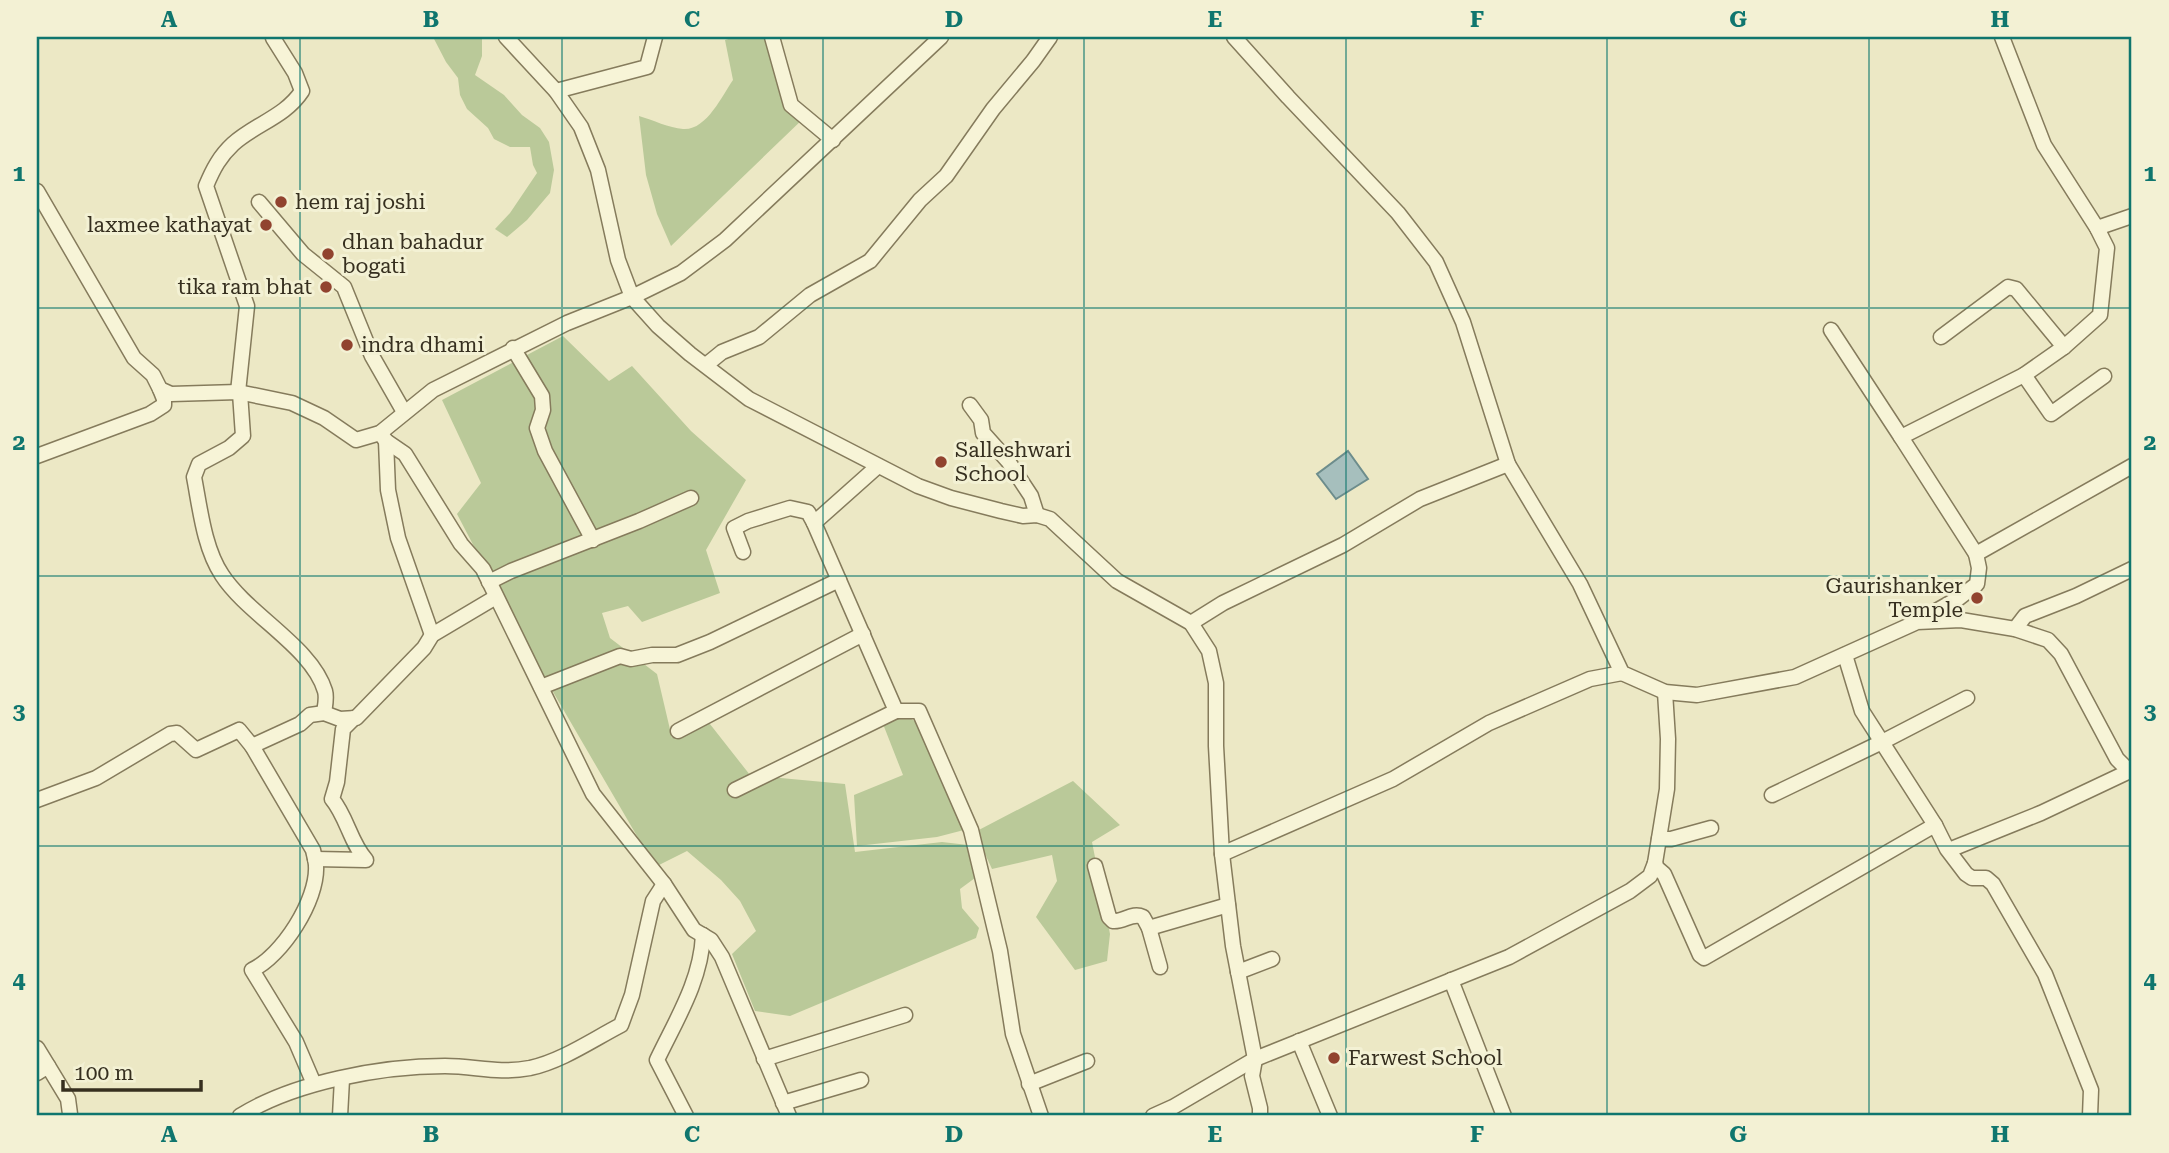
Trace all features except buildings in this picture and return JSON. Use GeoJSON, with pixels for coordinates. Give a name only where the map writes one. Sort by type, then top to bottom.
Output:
{"type":"FeatureCollection","features":[{"type":"Feature","properties":{"kind":"street"},"geometry":{"type":"LineString","coordinates":[[506,37],[556,91],[582,127],[598,170],[618,260],[632,297],[658,326],[749,399],[918,486],[951,498],[1023,516],[1037,514],[1050,519],[1117,581],[1191,623],[1209,652],[1216,683],[1216,746],[1222,854],[1238,972],[1255,1059],[1252,1076],[1260,1116]]}},
{"type":"Feature","properties":{"kind":"street"},"geometry":{"type":"LineString","coordinates":[[556,91],[647,67],[655,37]]}},
{"type":"Feature","properties":{"kind":"street"},"geometry":{"type":"LineString","coordinates":[[772,37],[792,104],[833,139]]}},
{"type":"Feature","properties":{"kind":"street"},"geometry":{"type":"LineString","coordinates":[[160,389],[171,394],[239,393],[292,402],[324,418],[356,440],[383,437],[404,412],[433,390],[513,348],[681,273],[726,240],[941,37]]}},
{"type":"Feature","properties":{"kind":"street"},"geometry":{"type":"LineString","coordinates":[[706,365],[722,352],[759,337],[810,295],[870,261],[920,200],[946,176],[993,109],[1050,37]]}},
{"type":"Feature","properties":{"kind":"street"},"geometry":{"type":"LineString","coordinates":[[1234,37],[1398,213],[1436,262],[1463,322],[1508,464],[1580,584],[1622,673]]}},
{"type":"Feature","properties":{"kind":"street"},"geometry":{"type":"LineString","coordinates":[[273,38],[295,73],[302,91],[288,108],[234,143],[215,164],[206,186],[247,306],[239,393],[243,436],[229,448],[199,464],[194,477],[208,539],[221,573],[252,610],[281,635],[310,666],[326,694],[324,713]]}},
{"type":"Feature","properties":{"kind":"street"},"geometry":{"type":"LineString","coordinates":[[1901,437],[2024,375],[2064,347],[2100,316],[2107,248],[2045,145],[2005,38]]}},
{"type":"Feature","properties":{"kind":"street"},"geometry":{"type":"LineString","coordinates":[[37,191],[134,358],[153,375],[164,399],[163,405],[150,414],[37,456]]}},
{"type":"Feature","properties":{"kind":"street"},"geometry":{"type":"LineString","coordinates":[[258,202],[303,254],[344,287],[372,356],[404,412]]}},
{"type":"Feature","properties":{"kind":"street"},"geometry":{"type":"LineString","coordinates":[[2097,228],[2132,216]]}},
{"type":"Feature","properties":{"kind":"street"},"geometry":{"type":"LineString","coordinates":[[1941,337],[2008,287],[2016,289],[2064,347]]}},
{"type":"Feature","properties":{"kind":"street"},"geometry":{"type":"LineString","coordinates":[[1222,854],[1393,779],[1489,723],[1590,679],[1622,673],[1665,692],[1697,695],[1795,677],[1917,622],[1959,598],[1977,584],[1979,568],[1976,554],[1831,330]]}},
{"type":"Feature","properties":{"kind":"street"},"geometry":{"type":"LineString","coordinates":[[513,348],[542,396],[543,410],[537,428],[545,451],[593,540]]}},
{"type":"Feature","properties":{"kind":"street"},"geometry":{"type":"LineString","coordinates":[[2024,375],[2051,414],[2104,376]]}},
{"type":"Feature","properties":{"kind":"street"},"geometry":{"type":"LineString","coordinates":[[970,405],[981,420],[983,433],[1008,461],[1024,485],[1037,514]]}},
{"type":"Feature","properties":{"kind":"street"},"geometry":{"type":"LineString","coordinates":[[383,437],[405,454],[461,544],[483,569],[593,794],[664,884],[694,930],[712,940],[722,957],[786,1110],[861,1080]]}},
{"type":"Feature","properties":{"kind":"street"},"geometry":{"type":"LineString","coordinates":[[383,437],[388,489],[398,538],[432,635]]}},
{"type":"Feature","properties":{"kind":"street"},"geometry":{"type":"LineString","coordinates":[[1191,623],[1223,603],[1343,545],[1420,499],[1508,464]]}},
{"type":"Feature","properties":{"kind":"street"},"geometry":{"type":"LineString","coordinates":[[814,523],[878,466]]}},
{"type":"Feature","properties":{"kind":"street"},"geometry":{"type":"LineString","coordinates":[[1976,554],[2132,466]]}},
{"type":"Feature","properties":{"kind":"street"},"geometry":{"type":"LineString","coordinates":[[489,582],[691,498]]}},
{"type":"Feature","properties":{"kind":"street"},"geometry":{"type":"LineString","coordinates":[[743,552],[734,528],[790,508],[808,512],[896,711]]}},
{"type":"Feature","properties":{"kind":"street"},"geometry":{"type":"LineString","coordinates":[[2015,629],[2025,616],[2076,596],[2132,569]]}},
{"type":"Feature","properties":{"kind":"street"},"geometry":{"type":"LineString","coordinates":[[541,687],[620,656],[631,659],[652,655],[677,655],[839,580]]}},
{"type":"Feature","properties":{"kind":"street"},"geometry":{"type":"LineString","coordinates":[[315,859],[366,860],[358,851],[332,799],[337,782],[343,729],[424,648],[432,635],[496,597]]}},
{"type":"Feature","properties":{"kind":"street"},"geometry":{"type":"LineString","coordinates":[[1917,622],[1961,620],[2015,629],[2048,640],[2060,654],[2117,760],[2125,768],[2132,769]]}},
{"type":"Feature","properties":{"kind":"street"},"geometry":{"type":"LineString","coordinates":[[678,730],[863,634]]}},
{"type":"Feature","properties":{"kind":"street"},"geometry":{"type":"LineString","coordinates":[[1845,655],[1862,711],[1949,850],[1966,874],[1972,878],[1986,878],[1993,884],[2045,974],[2091,1090],[2090,1116]]}},
{"type":"Feature","properties":{"kind":"street"},"geometry":{"type":"LineString","coordinates":[[1153,1116],[1255,1059],[1510,957],[1630,891],[1650,876],[1655,863],[1667,789],[1665,692]]}},
{"type":"Feature","properties":{"kind":"street"},"geometry":{"type":"LineString","coordinates":[[1772,795],[1967,698]]}},
{"type":"Feature","properties":{"kind":"street"},"geometry":{"type":"LineString","coordinates":[[736,790],[896,711],[919,711],[971,830],[1000,951],[1013,1034],[1041,1116]]}},
{"type":"Feature","properties":{"kind":"street"},"geometry":{"type":"LineString","coordinates":[[251,746],[300,724],[310,715],[324,713],[340,719],[354,718]]}},
{"type":"Feature","properties":{"kind":"street"},"geometry":{"type":"LineString","coordinates":[[37,800],[96,778],[170,734],[177,733],[196,750],[239,730],[313,850],[315,859],[315,878],[309,899],[288,939],[264,965],[253,970],[296,1041],[314,1084]]}},
{"type":"Feature","properties":{"kind":"street"},"geometry":{"type":"LineString","coordinates":[[1949,850],[2041,813],[2132,769]]}},
{"type":"Feature","properties":{"kind":"street"},"geometry":{"type":"LineString","coordinates":[[1655,863],[1664,874],[1700,955],[1704,958],[1934,825]]}},
{"type":"Feature","properties":{"kind":"street"},"geometry":{"type":"LineString","coordinates":[[1659,839],[1671,839],[1711,828]]}},
{"type":"Feature","properties":{"kind":"street"},"geometry":{"type":"LineString","coordinates":[[1095,866],[1109,916],[1113,921],[1140,916],[1149,928],[1160,967]]}},
{"type":"Feature","properties":{"kind":"street"},"geometry":{"type":"LineString","coordinates":[[240,1116],[259,1104],[314,1084],[342,1079],[431,1066],[457,1066],[499,1072],[528,1068],[551,1062],[621,1025],[632,995],[653,901],[664,884]]}},
{"type":"Feature","properties":{"kind":"street"},"geometry":{"type":"LineString","coordinates":[[1149,928],[1228,905]]}},
{"type":"Feature","properties":{"kind":"street"},"geometry":{"type":"LineString","coordinates":[[686,1116],[657,1060],[693,984],[702,955],[703,935]]}},
{"type":"Feature","properties":{"kind":"street"},"geometry":{"type":"LineString","coordinates":[[1238,972],[1272,959]]}},
{"type":"Feature","properties":{"kind":"street"},"geometry":{"type":"LineString","coordinates":[[1451,980],[1504,1116]]}},
{"type":"Feature","properties":{"kind":"street"},"geometry":{"type":"LineString","coordinates":[[764,1059],[905,1015]]}},
{"type":"Feature","properties":{"kind":"street"},"geometry":{"type":"LineString","coordinates":[[1300,1041],[1331,1116]]}},
{"type":"Feature","properties":{"kind":"street"},"geometry":{"type":"LineString","coordinates":[[37,1048],[42,1070],[68,1099],[70,1114]]}},
{"type":"Feature","properties":{"kind":"street"},"geometry":{"type":"LineString","coordinates":[[1029,1084],[1087,1061]]}},
{"type":"Feature","properties":{"kind":"street"},"geometry":{"type":"LineString","coordinates":[[340,1116],[342,1079]]}},
{"type":"Feature","properties":{"kind":"green space"},"geometry":{"type":"Polygon","coordinates":[[[433,37],[482,37],[482,56],[475,75],[504,95],[522,115],[540,128],[549,142],[554,170],[550,193],[527,220],[507,237],[495,229],[510,213],[537,173],[530,147],[510,147],[494,139],[488,128],[467,109],[460,95],[458,78],[433,37]]]}},
{"type":"Feature","properties":{"kind":"green space"},"geometry":{"type":"Polygon","coordinates":[[[735,37],[765,37],[781,88],[785,111],[806,116],[671,246],[657,214],[646,175],[639,116],[683,129],[691,128],[706,119],[733,80],[725,40],[735,37]]]}},
{"type":"Feature","properties":{"kind":"green space"},"geometry":{"type":"Polygon","coordinates":[[[563,336],[609,381],[632,366],[691,431],[746,480],[706,550],[720,593],[642,622],[628,606],[602,613],[610,638],[657,674],[672,738],[706,719],[750,775],[845,784],[855,852],[942,842],[968,845],[975,878],[960,889],[962,908],[979,928],[976,938],[790,1016],[755,1011],[732,954],[756,931],[740,901],[721,880],[687,851],[655,867],[524,642],[457,514],[481,483],[442,400],[563,336]]]}},
{"type":"Feature","properties":{"kind":"green space"},"geometry":{"type":"Polygon","coordinates":[[[903,714],[918,723],[964,830],[937,837],[857,846],[854,795],[903,775],[883,724],[903,714]]]}},
{"type":"Feature","properties":{"kind":"green space"},"geometry":{"type":"Polygon","coordinates":[[[1073,781],[1120,825],[1092,842],[1110,934],[1107,961],[1075,970],[1036,917],[1057,881],[1052,855],[992,869],[975,832],[1073,781]]]}},
{"type":"Feature","properties":{"kind":"water"},"geometry":{"type":"Polygon","coordinates":[[[1348,451],[1368,479],[1336,499],[1317,474],[1348,451]]]}},
{"type":"Feature","properties":{"kind":"place","name":"hem raj joshi"},"geometry":{"type":"Point","coordinates":[281,202]}},
{"type":"Feature","properties":{"kind":"place","name":"laxmee kathayat"},"geometry":{"type":"Point","coordinates":[266,225]}},
{"type":"Feature","properties":{"kind":"place","name":"dhan bahadur bogati"},"geometry":{"type":"Point","coordinates":[328,254]}},
{"type":"Feature","properties":{"kind":"place","name":"tika ram bhat"},"geometry":{"type":"Point","coordinates":[326,287]}},
{"type":"Feature","properties":{"kind":"place","name":"indra dhami"},"geometry":{"type":"Point","coordinates":[347,345]}},
{"type":"Feature","properties":{"kind":"place","name":"Salleshwari School"},"geometry":{"type":"Point","coordinates":[941,462]}},
{"type":"Feature","properties":{"kind":"place","name":"Gaurishanker Temple"},"geometry":{"type":"Point","coordinates":[1977,598]}},
{"type":"Feature","properties":{"kind":"place","name":"Farwest School"},"geometry":{"type":"Point","coordinates":[1334,1058]}}]}
